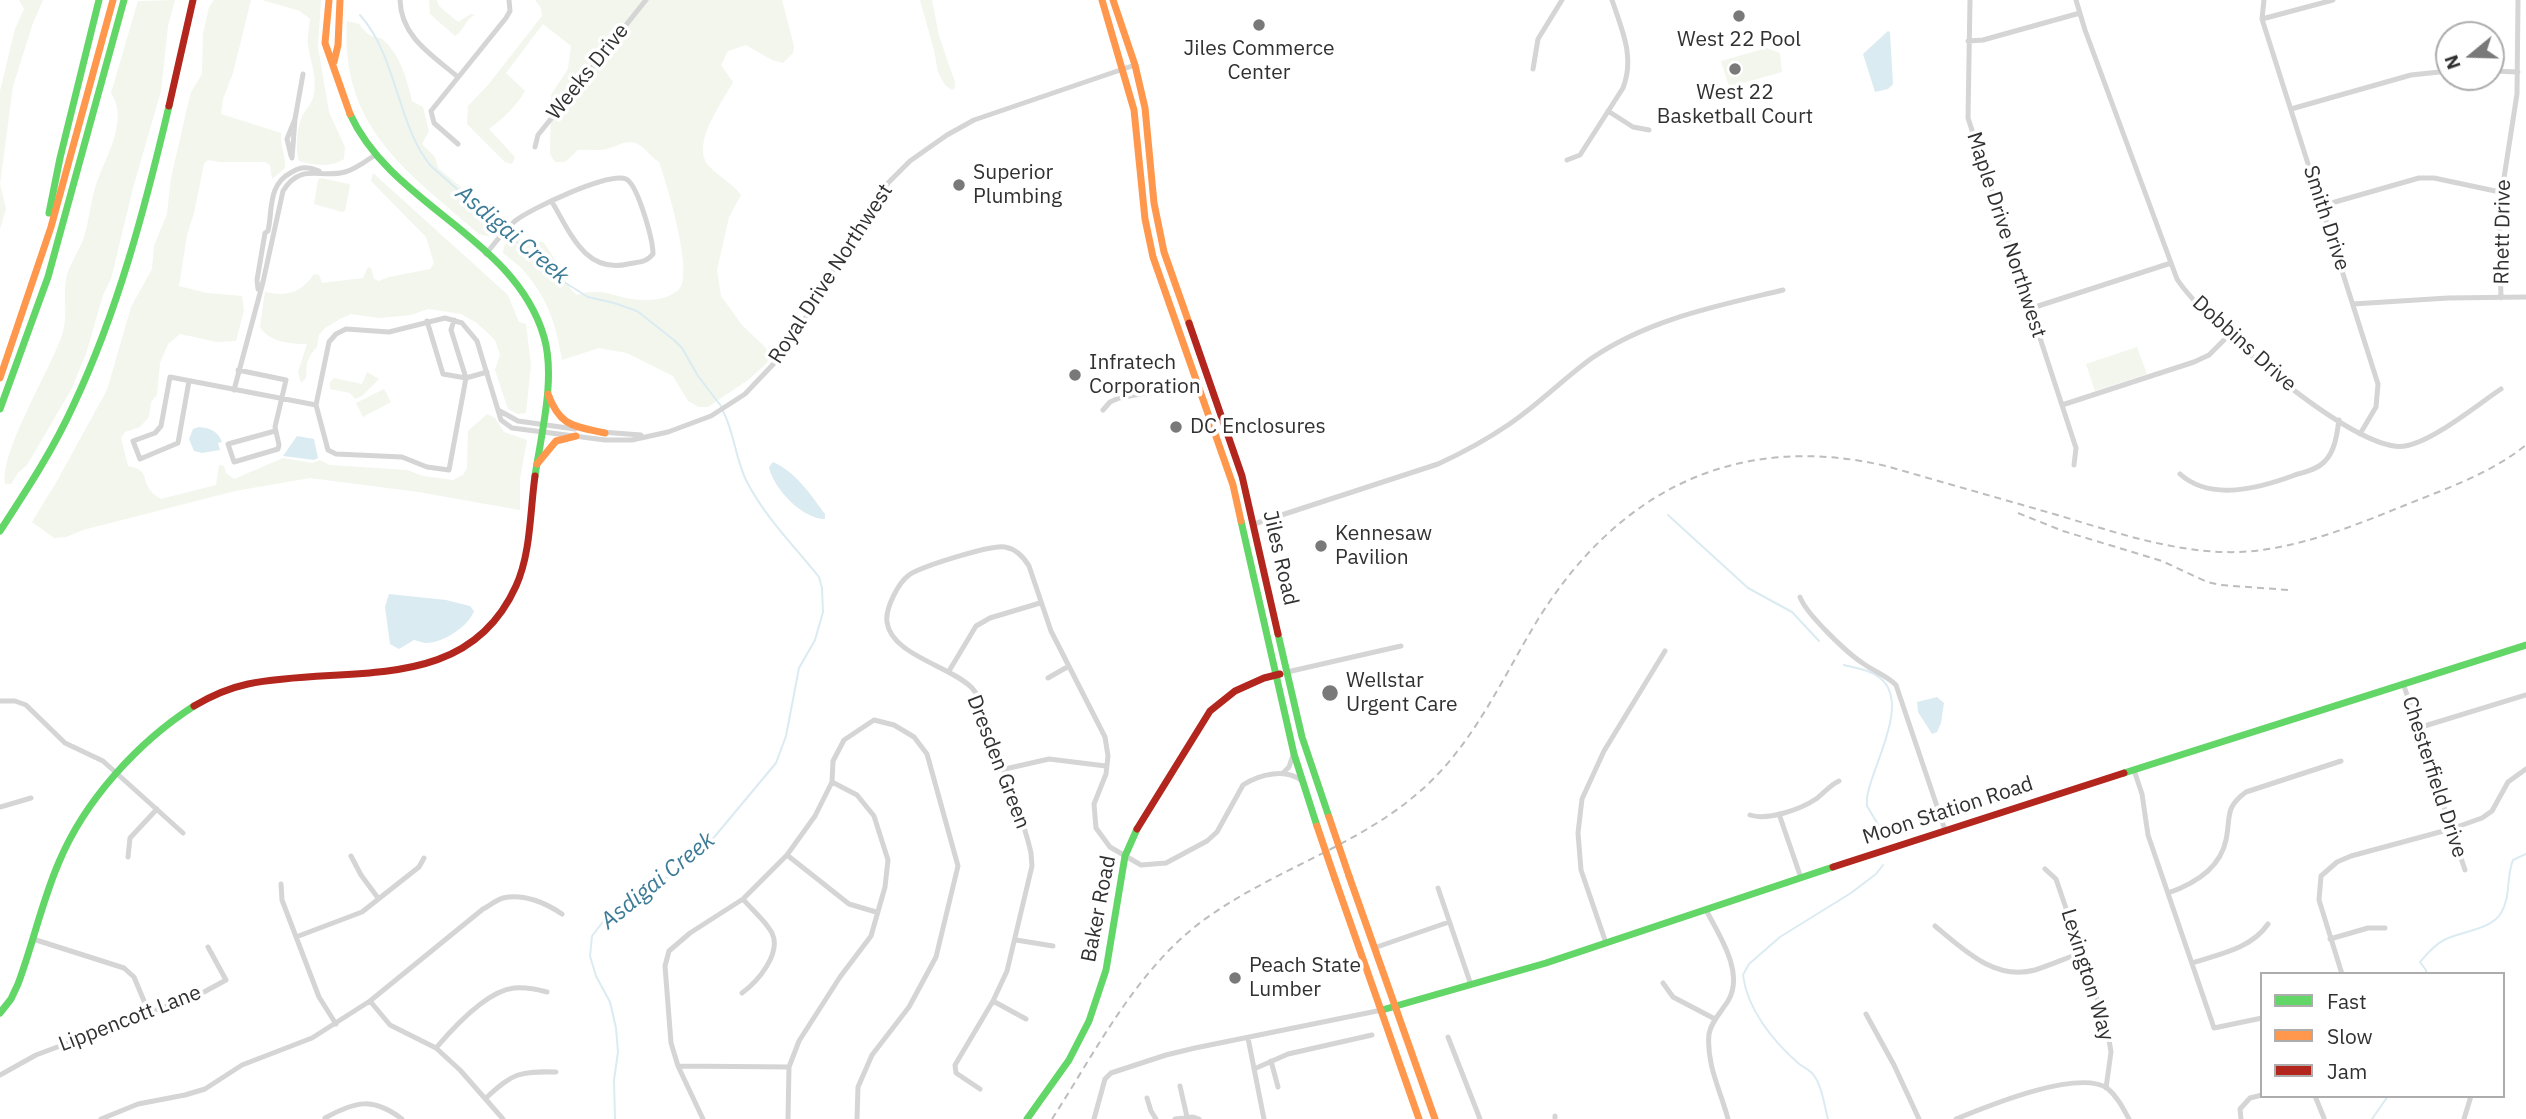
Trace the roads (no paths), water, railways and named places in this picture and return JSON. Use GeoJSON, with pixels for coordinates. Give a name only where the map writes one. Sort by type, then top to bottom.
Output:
{"type":"FeatureCollection","features":[{"type":"Feature","properties":{"kind":"main road"},"geometry":{"type":"LineString","coordinates":[[47,238],[56,177],[99,0]]}},
{"type":"Feature","properties":{"kind":"main road"},"geometry":{"type":"LineString","coordinates":[[0,378],[47,238],[113,0]]}},
{"type":"Feature","properties":{"kind":"main road"},"geometry":{"type":"LineString","coordinates":[[0,409],[48,277],[124,0]]}},
{"type":"Feature","properties":{"kind":"main road"},"geometry":{"type":"LineString","coordinates":[[0,531],[38,472],[64,424],[97,354],[114,309],[147,202],[193,0]]}},
{"type":"Feature","properties":{"kind":"main road"},"geometry":{"type":"LineString","coordinates":[[0,1013],[15,992],[58,865],[81,818],[118,774],[166,726],[188,709],[220,692],[260,681],[422,666],[446,659],[477,640],[502,613],[519,579],[547,390],[549,357],[539,318],[522,288],[408,187],[375,155],[360,135],[346,106],[334,63],[325,44],[329,0]]}},
{"type":"Feature","properties":{"kind":"main road"},"geometry":{"type":"LineString","coordinates":[[334,63],[338,45],[340,0]]}},
{"type":"Feature","properties":{"kind":"main road","name":"Jiles Road"},"geometry":{"type":"LineString","coordinates":[[1101,0],[1124,69],[1136,121],[1148,236],[1159,277],[1236,495],[1294,754],[1419,1119]]}},
{"type":"Feature","properties":{"kind":"main road","name":"Jiles Road"},"geometry":{"type":"LineString","coordinates":[[1113,0],[1135,65],[1149,129],[1154,203],[1164,252],[1235,452],[1307,756],[1435,1119]]}},
{"type":"Feature","properties":{"kind":"main road"},"geometry":{"type":"LineString","coordinates":[[547,390],[554,413],[562,422],[605,433]]}},
{"type":"Feature","properties":{"kind":"main road"},"geometry":{"type":"LineString","coordinates":[[536,464],[556,441],[576,436]]}},
{"type":"Feature","properties":{"kind":"main road","name":"Moon Station Road"},"geometry":{"type":"LineString","coordinates":[[1381,1010],[1606,943],[1945,830],[2526,645]]}},
{"type":"Feature","properties":{"kind":"main road","name":"Baker Road"},"geometry":{"type":"LineString","coordinates":[[1027,1119],[1069,1060],[1089,1021],[1106,970],[1125,856],[1138,827],[1210,711],[1235,691],[1262,678],[1287,672]]}},
{"type":"Feature","properties":{"kind":"street"},"geometry":{"type":"LineString","coordinates":[[400,0],[404,21],[415,41],[458,77]]}},
{"type":"Feature","properties":{"kind":"street"},"geometry":{"type":"LineString","coordinates":[[458,144],[434,122],[430,114],[506,18],[510,11],[509,0]]}},
{"type":"Feature","properties":{"kind":"street","name":"Weeks Drive"},"geometry":{"type":"LineString","coordinates":[[535,147],[538,135],[646,0]]}},
{"type":"Feature","properties":{"kind":"street"},"geometry":{"type":"LineString","coordinates":[[1533,69],[1538,38],[1562,0]]}},
{"type":"Feature","properties":{"kind":"street"},"geometry":{"type":"LineString","coordinates":[[1567,160],[1580,155],[1623,88],[1629,64],[1628,52],[1612,0]]}},
{"type":"Feature","properties":{"kind":"street","name":"Maple Drive Northwest"},"geometry":{"type":"LineString","coordinates":[[1969,0],[1968,118],[2076,448],[2074,465]]}},
{"type":"Feature","properties":{"kind":"street","name":"Dobbins Drive"},"geometry":{"type":"LineString","coordinates":[[2076,0],[2177,279],[2192,299],[2229,335],[2287,385],[2339,420],[2372,440],[2396,447],[2415,444],[2501,389]]}},
{"type":"Feature","properties":{"kind":"street","name":"Smith Drive"},"geometry":{"type":"LineString","coordinates":[[2264,0],[2262,19],[2378,384],[2376,407],[2360,434]]}},
{"type":"Feature","properties":{"kind":"street"},"geometry":{"type":"LineString","coordinates":[[2262,19],[2333,0]]}},
{"type":"Feature","properties":{"kind":"street","name":"Rhett Drive"},"geometry":{"type":"LineString","coordinates":[[2501,298],[2498,229],[2500,192],[2515,111],[2518,0]]}},
{"type":"Feature","properties":{"kind":"street"},"geometry":{"type":"LineString","coordinates":[[1968,41],[1983,40],[2080,12]]}},
{"type":"Feature","properties":{"kind":"street","name":"Royal Drive Northwest"},"geometry":{"type":"LineString","coordinates":[[541,428],[645,435],[668,432],[711,416],[739,399],[765,375],[783,353],[878,195],[910,161],[934,142],[974,120],[1135,65]]}},
{"type":"Feature","properties":{"kind":"street"},"geometry":{"type":"LineString","coordinates":[[2291,108],[2411,75],[2435,72]]}},
{"type":"Feature","properties":{"kind":"street"},"geometry":{"type":"LineString","coordinates":[[2505,72],[2518,72]]}},
{"type":"Feature","properties":{"kind":"street"},"geometry":{"type":"LineString","coordinates":[[295,119],[287,139],[292,158],[303,74]]}},
{"type":"Feature","properties":{"kind":"street"},"geometry":{"type":"LineString","coordinates":[[1608,111],[1633,127],[1649,130]]}},
{"type":"Feature","properties":{"kind":"street"},"geometry":{"type":"LineString","coordinates":[[234,390],[258,292],[263,282],[283,191],[287,184],[301,174],[348,171],[375,155]]}},
{"type":"Feature","properties":{"kind":"street"},"geometry":{"type":"LineString","coordinates":[[258,292],[257,280],[273,192],[282,178],[302,167],[322,172]]}},
{"type":"Feature","properties":{"kind":"street"},"geometry":{"type":"LineString","coordinates":[[2322,206],[2418,177],[2500,192]]}},
{"type":"Feature","properties":{"kind":"street"},"geometry":{"type":"LineString","coordinates":[[486,254],[517,220],[552,202],[586,186],[620,178],[629,181],[636,190],[653,254],[645,261],[623,265],[590,259],[582,251],[552,202]]}},
{"type":"Feature","properties":{"kind":"street"},"geometry":{"type":"LineString","coordinates":[[2029,309],[2171,263]]}},
{"type":"Feature","properties":{"kind":"street"},"geometry":{"type":"LineString","coordinates":[[1254,524],[1438,464],[1465,451],[1509,425],[1593,358],[1641,331],[1694,312],[1783,290]]}},
{"type":"Feature","properties":{"kind":"street"},"geometry":{"type":"LineString","coordinates":[[2353,304],[2526,297]]}},
{"type":"Feature","properties":{"kind":"street"},"geometry":{"type":"LineString","coordinates":[[454,320],[451,330],[466,378],[449,470],[428,467],[402,457],[331,453],[325,447],[316,405],[327,347],[336,334],[352,328],[389,332],[445,318],[454,320],[462,323],[473,334],[501,420],[507,426],[541,428]]}},
{"type":"Feature","properties":{"kind":"street"},"geometry":{"type":"LineString","coordinates":[[428,321],[443,374],[466,378],[486,372]]}},
{"type":"Feature","properties":{"kind":"street"},"geometry":{"type":"LineString","coordinates":[[2062,405],[2194,362],[2209,355],[2229,335]]}},
{"type":"Feature","properties":{"kind":"street"},"geometry":{"type":"LineString","coordinates":[[238,370],[286,380],[275,431],[278,449],[234,462],[228,444],[275,431]]}},
{"type":"Feature","properties":{"kind":"street"},"geometry":{"type":"LineString","coordinates":[[190,381],[178,443],[140,459],[133,441],[155,433],[161,426],[170,377],[316,405]]}},
{"type":"Feature","properties":{"kind":"street"},"geometry":{"type":"LineString","coordinates":[[1103,410],[1110,402],[1119,398],[1198,383]]}},
{"type":"Feature","properties":{"kind":"street"},"geometry":{"type":"LineString","coordinates":[[2180,474],[2194,485],[2221,489],[2240,490],[2274,482],[2321,465],[2327,459],[2334,443],[2339,420]]}},
{"type":"Feature","properties":{"kind":"street","name":"Royal Drive Northwest"},"geometry":{"type":"LineString","coordinates":[[541,428],[576,436],[619,440],[632,440],[645,435]]}},
{"type":"Feature","properties":{"kind":"street","name":"Dresden Green"},"geometry":{"type":"LineString","coordinates":[[980,1089],[956,1073],[955,1066],[993,1001],[1007,971],[1032,860],[1005,769],[975,691],[948,671],[905,648],[893,639],[889,632],[887,615],[906,578],[915,572],[995,546],[1018,552],[1029,566],[1040,603],[1105,737],[1108,752],[1102,785],[1094,804],[1094,820],[1098,833],[1106,844],[1125,856]]}},
{"type":"Feature","properties":{"kind":"street"},"geometry":{"type":"LineString","coordinates":[[1800,597],[1808,611],[1853,656],[1888,677],[1896,685],[1945,830]]}},
{"type":"Feature","properties":{"kind":"street"},"geometry":{"type":"LineString","coordinates":[[948,671],[976,626],[990,618],[1040,603]]}},
{"type":"Feature","properties":{"kind":"street"},"geometry":{"type":"LineString","coordinates":[[1287,672],[1401,646]]}},
{"type":"Feature","properties":{"kind":"street"},"geometry":{"type":"LineString","coordinates":[[1606,943],[1581,870],[1578,833],[1582,799],[1604,751],[1665,651]]}},
{"type":"Feature","properties":{"kind":"street"},"geometry":{"type":"LineString","coordinates":[[1048,678],[1069,666]]}},
{"type":"Feature","properties":{"kind":"street","name":"Chesterfield Drive"},"geometry":{"type":"LineString","coordinates":[[2403,683],[2465,870]]}},
{"type":"Feature","properties":{"kind":"street"},"geometry":{"type":"LineString","coordinates":[[2418,728],[2526,695]]}},
{"type":"Feature","properties":{"kind":"street"},"geometry":{"type":"LineString","coordinates":[[0,701],[15,701],[26,705],[65,743],[103,761],[183,833]]}},
{"type":"Feature","properties":{"kind":"street"},"geometry":{"type":"LineString","coordinates":[[703,1119],[678,1066],[671,1043],[665,966],[669,951],[690,933],[743,899],[787,855],[815,816],[832,782],[833,761],[844,740],[874,720],[894,725],[914,737],[927,754],[958,866],[936,957],[909,1007],[873,1055],[858,1087],[857,1119]]}},
{"type":"Feature","properties":{"kind":"street"},"geometry":{"type":"LineString","coordinates":[[1283,773],[1289,767],[1294,754]]}},
{"type":"Feature","properties":{"kind":"street"},"geometry":{"type":"LineString","coordinates":[[1005,769],[1049,759],[1106,766]]}},
{"type":"Feature","properties":{"kind":"street"},"geometry":{"type":"LineString","coordinates":[[2168,893],[2198,880],[2220,858],[2226,841],[2228,814],[2234,800],[2246,792],[2341,761]]}},
{"type":"Feature","properties":{"kind":"street"},"geometry":{"type":"LineString","coordinates":[[2341,972],[2319,900],[2321,876],[2337,862],[2351,856],[2451,829],[2489,814],[2508,782],[2526,769]]}},
{"type":"Feature","properties":{"kind":"street"},"geometry":{"type":"LineString","coordinates":[[2134,770],[2142,794],[2146,829],[2214,1028],[2260,1018]]}},
{"type":"Feature","properties":{"kind":"street"},"geometry":{"type":"LineString","coordinates":[[1125,856],[1135,863],[1149,866],[1166,863],[1207,841],[1217,832],[1246,783],[1283,773],[1294,774],[1302,781]]}},
{"type":"Feature","properties":{"kind":"street"},"geometry":{"type":"LineString","coordinates":[[1751,815],[1759,818],[1779,814],[1812,801],[1839,781]]}},
{"type":"Feature","properties":{"kind":"street"},"geometry":{"type":"LineString","coordinates":[[788,1119],[789,1067],[799,1041],[840,977],[871,936],[885,887],[888,860],[874,816],[857,795],[832,782]]}},
{"type":"Feature","properties":{"kind":"street"},"geometry":{"type":"LineString","coordinates":[[0,807],[31,798]]}},
{"type":"Feature","properties":{"kind":"street"},"geometry":{"type":"LineString","coordinates":[[128,857],[130,838],[158,808]]}},
{"type":"Feature","properties":{"kind":"street"},"geometry":{"type":"LineString","coordinates":[[1779,814],[1801,878]]}},
{"type":"Feature","properties":{"kind":"street"},"geometry":{"type":"LineString","coordinates":[[787,855],[849,904],[876,912]]}},
{"type":"Feature","properties":{"kind":"street"},"geometry":{"type":"LineString","coordinates":[[351,856],[360,875],[378,898]]}},
{"type":"Feature","properties":{"kind":"street"},"geometry":{"type":"LineString","coordinates":[[296,937],[362,912],[419,867],[424,858]]}},
{"type":"Feature","properties":{"kind":"street","name":"Lexington Way"},"geometry":{"type":"LineString","coordinates":[[2045,869],[2056,879],[2110,1041],[2106,1088]]}},
{"type":"Feature","properties":{"kind":"street"},"geometry":{"type":"LineString","coordinates":[[281,884],[282,900],[319,997],[336,1024]]}},
{"type":"Feature","properties":{"kind":"street"},"geometry":{"type":"LineString","coordinates":[[1438,888],[1471,985]]}},
{"type":"Feature","properties":{"kind":"street"},"geometry":{"type":"LineString","coordinates":[[102,1119],[138,1104],[184,1096],[205,1089],[242,1065],[312,1038],[370,1001],[483,909],[504,898],[527,898],[550,906],[562,914]]}},
{"type":"Feature","properties":{"kind":"street"},"geometry":{"type":"LineString","coordinates":[[742,993],[755,984],[767,968],[773,945],[772,933],[743,899]]}},
{"type":"Feature","properties":{"kind":"street"},"geometry":{"type":"LineString","coordinates":[[1706,910],[1726,951],[1733,980],[1732,994],[1709,1033],[1712,1064],[1728,1119]]}},
{"type":"Feature","properties":{"kind":"street"},"geometry":{"type":"LineString","coordinates":[[1374,948],[1449,922]]}},
{"type":"Feature","properties":{"kind":"street"},"geometry":{"type":"LineString","coordinates":[[2192,963],[2244,945],[2268,924]]}},
{"type":"Feature","properties":{"kind":"street"},"geometry":{"type":"LineString","coordinates":[[1935,926],[1983,963],[2000,971],[2017,973],[2035,970],[2081,953]]}},
{"type":"Feature","properties":{"kind":"street"},"geometry":{"type":"LineString","coordinates":[[2330,939],[2368,928],[2385,928]]}},
{"type":"Feature","properties":{"kind":"street"},"geometry":{"type":"LineString","coordinates":[[33,939],[124,968],[134,978],[149,1013]]}},
{"type":"Feature","properties":{"kind":"street"},"geometry":{"type":"LineString","coordinates":[[1016,940],[1053,946]]}},
{"type":"Feature","properties":{"kind":"street","name":"Lippencott Lane"},"geometry":{"type":"LineString","coordinates":[[0,1075],[36,1055],[204,992],[226,980],[208,947]]}},
{"type":"Feature","properties":{"kind":"street"},"geometry":{"type":"LineString","coordinates":[[1663,982],[1673,997],[1715,1019]]}},
{"type":"Feature","properties":{"kind":"street"},"geometry":{"type":"LineString","coordinates":[[436,1048],[450,1031],[492,996],[511,988],[547,992]]}},
{"type":"Feature","properties":{"kind":"street"},"geometry":{"type":"LineString","coordinates":[[370,1001],[390,1025],[436,1048],[503,1119]]}},
{"type":"Feature","properties":{"kind":"street"},"geometry":{"type":"LineString","coordinates":[[993,1001],[1026,1019]]}},
{"type":"Feature","properties":{"kind":"street"},"geometry":{"type":"LineString","coordinates":[[1094,1119],[1105,1079],[1111,1073],[1166,1055],[1381,1010]]}},
{"type":"Feature","properties":{"kind":"street"},"geometry":{"type":"LineString","coordinates":[[1866,1014],[1919,1119]]}},
{"type":"Feature","properties":{"kind":"street"},"geometry":{"type":"LineString","coordinates":[[1254,1069],[1288,1054],[1372,1035]]}},
{"type":"Feature","properties":{"kind":"street"},"geometry":{"type":"LineString","coordinates":[[1448,1037],[1480,1119]]}},
{"type":"Feature","properties":{"kind":"street"},"geometry":{"type":"LineString","coordinates":[[1248,1038],[1264,1119]]}},
{"type":"Feature","properties":{"kind":"street"},"geometry":{"type":"LineString","coordinates":[[1271,1061],[1278,1087]]}},
{"type":"Feature","properties":{"kind":"street"},"geometry":{"type":"LineString","coordinates":[[678,1066],[789,1067]]}},
{"type":"Feature","properties":{"kind":"street"},"geometry":{"type":"LineString","coordinates":[[486,1098],[507,1079],[529,1072],[556,1072]]}},
{"type":"Feature","properties":{"kind":"street"},"geometry":{"type":"LineString","coordinates":[[1956,1119],[2028,1093],[2071,1082],[2106,1088],[2122,1105],[2129,1119]]}},
{"type":"Feature","properties":{"kind":"street"},"geometry":{"type":"LineString","coordinates":[[1180,1086],[1187,1117]]}},
{"type":"Feature","properties":{"kind":"street"},"geometry":{"type":"LineString","coordinates":[[2241,1119],[2240,1109],[2245,1102],[2260,1096]]}},
{"type":"Feature","properties":{"kind":"street"},"geometry":{"type":"LineString","coordinates":[[1147,1098],[1156,1119]]}},
{"type":"Feature","properties":{"kind":"street"},"geometry":{"type":"LineString","coordinates":[[2316,1098],[2324,1118]]}},
{"type":"Feature","properties":{"kind":"street"},"geometry":{"type":"LineString","coordinates":[[2464,1119],[2470,1098]]}},
{"type":"Feature","properties":{"kind":"street"},"geometry":{"type":"LineString","coordinates":[[325,1118],[348,1105],[371,1103],[387,1107],[402,1119]]}},
{"type":"Feature","properties":{"kind":"street"},"geometry":{"type":"LineString","coordinates":[[1175,1119],[1199,1119]]}},
{"type":"Feature","properties":{"kind":"waterway","name":"Asdigai Creek"},"geometry":{"type":"LineString","coordinates":[[360,15],[382,51],[411,132],[431,166],[556,277],[588,297],[637,311],[674,340],[721,406]]}},
{"type":"Feature","properties":{"kind":"waterway","name":"Asdigai Creek"},"geometry":{"type":"LineString","coordinates":[[615,1119],[614,1080],[618,1052],[616,1028],[610,1002],[596,976],[590,956],[592,936],[605,919],[649,892],[706,847],[776,763],[786,736],[799,668],[815,640],[823,612],[819,577],[771,520],[754,495],[743,473],[723,411]]}},
{"type":"Feature","properties":{"kind":"waterway"},"geometry":{"type":"LineString","coordinates":[[1668,515],[1748,588],[1792,612],[1819,641]]}},
{"type":"Feature","properties":{"kind":"waterway"},"geometry":{"type":"LineString","coordinates":[[1844,665],[1876,675],[1889,689],[1891,719],[1867,798],[1867,806],[1882,831]]}},
{"type":"Feature","properties":{"kind":"waterway"},"geometry":{"type":"LineString","coordinates":[[2426,972],[2420,962],[2437,944],[2483,927],[2496,919],[2504,907],[2513,860],[2526,854]]}},
{"type":"Feature","properties":{"kind":"waterway"},"geometry":{"type":"LineString","coordinates":[[1828,1119],[1818,1082],[1763,1024],[1745,988],[1743,975],[1749,964],[1780,937],[1851,893],[1876,874],[1883,865]]}},
{"type":"Feature","properties":{"kind":"waterway"},"geometry":{"type":"LineString","coordinates":[[2372,1119],[2387,1098]]}},
{"type":"Feature","properties":{"kind":"railway"},"geometry":{"type":"LineString","coordinates":[[1052,1119],[1136,988],[1177,942],[1228,903],[1374,825],[1427,785],[1474,728],[1537,621],[1569,576],[1604,537],[1643,506],[1685,482],[1731,465],[1779,457],[1831,457],[1886,466],[2169,546],[2240,552],[2303,542],[2364,522],[2467,480],[2526,445]]}},
{"type":"Feature","properties":{"kind":"railway"},"geometry":{"type":"LineString","coordinates":[[2018,513],[2063,531],[2162,561],[2207,582],[2289,590]]}},
{"type":"Feature","properties":{"kind":"place","name":"West 22 Pool"},"geometry":{"type":"Point","coordinates":[1739,16]}},
{"type":"Feature","properties":{"kind":"place","name":"Jiles Commerce Center"},"geometry":{"type":"Point","coordinates":[1259,25]}},
{"type":"Feature","properties":{"kind":"place","name":"West 22 Basketball Court"},"geometry":{"type":"Point","coordinates":[1735,69]}},
{"type":"Feature","properties":{"kind":"place","name":"Superior Plumbing"},"geometry":{"type":"Point","coordinates":[959,185]}},
{"type":"Feature","properties":{"kind":"place","name":"Infratech Corporation"},"geometry":{"type":"Point","coordinates":[1075,375]}},
{"type":"Feature","properties":{"kind":"place","name":"DC Enclosures"},"geometry":{"type":"Point","coordinates":[1176,427]}},
{"type":"Feature","properties":{"kind":"place","name":"Kennesaw Pavilion"},"geometry":{"type":"Point","coordinates":[1321,546]}},
{"type":"Feature","properties":{"kind":"place","name":"Wellstar Urgent Care"},"geometry":{"type":"Point","coordinates":[1330,693]}},
{"type":"Feature","properties":{"kind":"place","name":"Peach State Lumber"},"geometry":{"type":"Point","coordinates":[1235,978]}}]}
